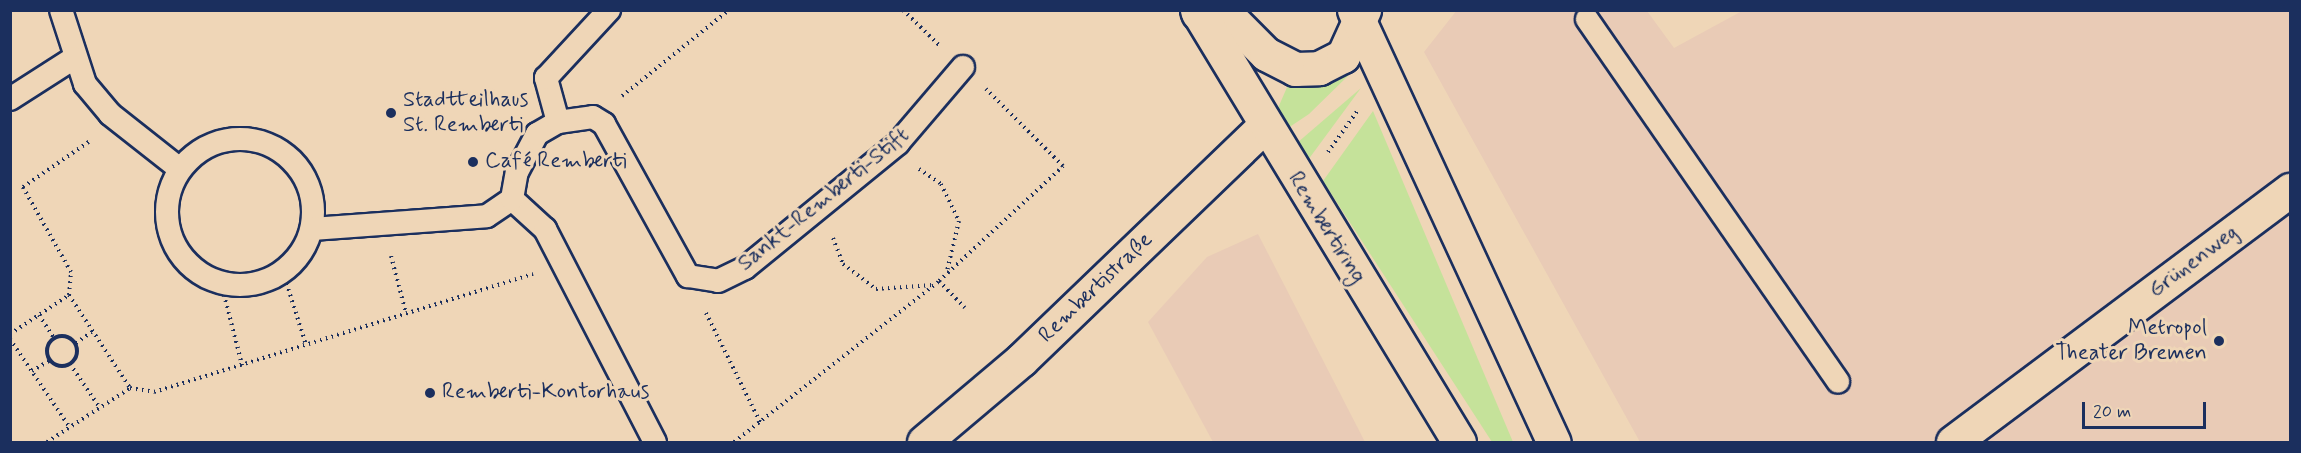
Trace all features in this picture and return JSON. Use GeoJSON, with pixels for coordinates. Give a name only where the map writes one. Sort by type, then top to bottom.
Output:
{"type":"FeatureCollection","features":[{"type":"Feature","properties":{"kind":"street"},"geometry":{"type":"LineString","coordinates":[[1198,12],[1230,18],[1266,54],[1295,69],[1319,68],[1343,56],[1358,13]]}},
{"type":"Feature","properties":{"kind":"street","name":"Rembertiring"},"geometry":{"type":"LineString","coordinates":[[1198,12],[1263,127],[1459,442]]}},
{"type":"Feature","properties":{"kind":"street"},"geometry":{"type":"LineString","coordinates":[[1358,13],[1384,80],[1554,442]]}},
{"type":"Feature","properties":{"kind":"street","name":"Rembertistraße"},"geometry":{"type":"LineString","coordinates":[[924,442],[1021,360],[1263,127]]}},
{"type":"Feature","properties":{"kind":"street","name":"Grünenweg"},"geometry":{"type":"LineString","coordinates":[[1953,442],[2290,190]]}},
{"type":"Feature","properties":{"kind":"lane"},"geometry":{"type":"LineString","coordinates":[[61,10],[74,58],[85,84],[120,123],[180,169]]}},
{"type":"Feature","properties":{"kind":"lane"},"geometry":{"type":"LineString","coordinates":[[558,122],[546,78],[609,10]]}},
{"type":"Feature","properties":{"kind":"lane"},"geometry":{"type":"LineString","coordinates":[[1587,19],[1839,382]]}},
{"type":"Feature","properties":{"kind":"lane"},"geometry":{"type":"LineString","coordinates":[[10,99],[74,58]]}},
{"type":"Feature","properties":{"kind":"lane","name":"Sankt-Remberti-Stift"},"geometry":{"type":"LineString","coordinates":[[688,276],[718,282],[745,268],[928,114],[963,67]]}},
{"type":"Feature","properties":{"kind":"lane"},"geometry":{"type":"LineString","coordinates":[[312,229],[487,216],[512,199],[517,172],[537,134],[558,122],[593,117],[604,124],[688,276]]}},
{"type":"Feature","properties":{"kind":"lane"},"geometry":{"type":"LineString","coordinates":[[246,139],[270,145],[292,159],[306,180],[314,204],[312,229],[303,251],[283,272],[244,286],[221,283],[200,274],[171,237],[168,202],[180,169],[221,141],[246,139]]}},
{"type":"Feature","properties":{"kind":"lane"},"geometry":{"type":"LineString","coordinates":[[512,199],[545,229],[655,442]]}},
{"type":"Feature","properties":{"kind":"path"},"geometry":{"type":"LineString","coordinates":[[593,117],[729,10]]}},
{"type":"Feature","properties":{"kind":"path"},"geometry":{"type":"LineString","coordinates":[[734,442],[937,283],[1063,166],[903,10]]}},
{"type":"Feature","properties":{"kind":"path"},"geometry":{"type":"LineString","coordinates":[[1300,185],[1384,80]]}},
{"type":"Feature","properties":{"kind":"path"},"geometry":{"type":"LineString","coordinates":[[120,123],[23,187],[71,272],[69,295],[130,388]]}},
{"type":"Feature","properties":{"kind":"path"},"geometry":{"type":"LineString","coordinates":[[937,283],[897,292],[876,289],[843,264],[831,224],[854,178],[904,164],[941,184],[959,221],[958,242],[945,276]]}},
{"type":"Feature","properties":{"kind":"path"},"geometry":{"type":"LineString","coordinates":[[392,224],[391,264],[406,313]]}},
{"type":"Feature","properties":{"kind":"path"},"geometry":{"type":"LineString","coordinates":[[46,442],[130,388],[154,392],[564,265]]}},
{"type":"Feature","properties":{"kind":"path"},"geometry":{"type":"LineString","coordinates":[[283,272],[306,345]]}},
{"type":"Feature","properties":{"kind":"path"},"geometry":{"type":"LineString","coordinates":[[688,276],[760,422]]}},
{"type":"Feature","properties":{"kind":"path"},"geometry":{"type":"LineString","coordinates":[[221,283],[242,365]]}},
{"type":"Feature","properties":{"kind":"path"},"geometry":{"type":"LineString","coordinates":[[937,283],[964,308]]}},
{"type":"Feature","properties":{"kind":"path"},"geometry":{"type":"LineString","coordinates":[[69,295],[10,336],[70,428]]}},
{"type":"Feature","properties":{"kind":"path"},"geometry":{"type":"LineString","coordinates":[[39,315],[54,338],[76,343],[92,332]]}},
{"type":"Feature","properties":{"kind":"path"},"geometry":{"type":"LineString","coordinates":[[50,360],[47,350],[54,338]]}},
{"type":"Feature","properties":{"kind":"path"},"geometry":{"type":"LineString","coordinates":[[70,364],[77,353],[76,343]]}},
{"type":"Feature","properties":{"kind":"path"},"geometry":{"type":"LineString","coordinates":[[32,371],[50,360],[70,364],[100,408]]}},
{"type":"Feature","properties":{"kind":"shaded area"},"geometry":{"type":"Polygon","coordinates":[[[1457,10],[1647,11],[1674,48],[1742,11],[2290,11],[2290,442],[1640,442],[1424,52],[1457,10]]]}},
{"type":"Feature","properties":{"kind":"shaded area"},"geometry":{"type":"Polygon","coordinates":[[[1258,234],[1365,442],[1213,442],[1148,322],[1207,257],[1258,234]]]}},
{"type":"Feature","properties":{"kind":"green space"},"geometry":{"type":"Polygon","coordinates":[[[1353,71],[1309,114],[1288,128],[1278,108],[1288,85],[1331,81],[1353,71]]]}},
{"type":"Feature","properties":{"kind":"green space"},"geometry":{"type":"Polygon","coordinates":[[[1361,88],[1308,160],[1297,143],[1361,88]]]}},
{"type":"Feature","properties":{"kind":"green space"},"geometry":{"type":"Polygon","coordinates":[[[1373,111],[1513,442],[1492,442],[1323,181],[1373,111]]]}},
{"type":"Feature","properties":{"kind":"place","name":"Stadtteilhaus St. Remberti"},"geometry":{"type":"Point","coordinates":[391,113]}},
{"type":"Feature","properties":{"kind":"place","name":"Café Remberti"},"geometry":{"type":"Point","coordinates":[473,162]}},
{"type":"Feature","properties":{"kind":"place","name":"Metropol Theater Bremen"},"geometry":{"type":"Point","coordinates":[2219,341]}},
{"type":"Feature","properties":{"kind":"place","name":"Remberti-Kontorhaus"},"geometry":{"type":"Point","coordinates":[430,393]}}]}
